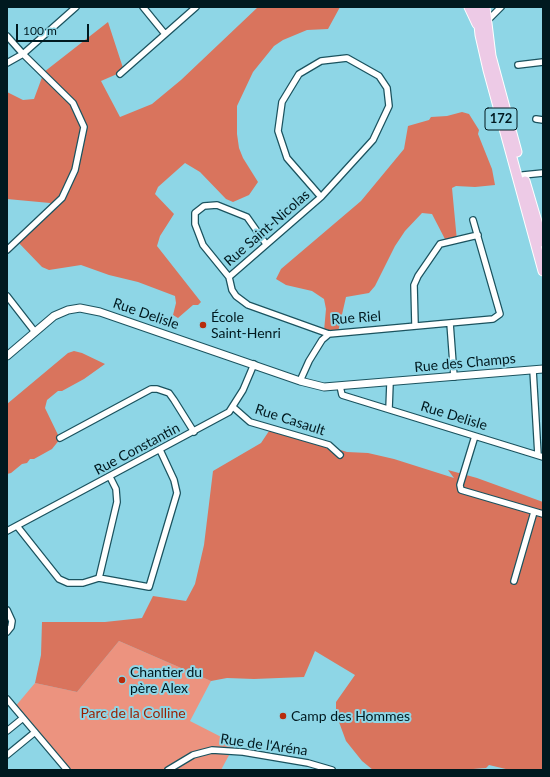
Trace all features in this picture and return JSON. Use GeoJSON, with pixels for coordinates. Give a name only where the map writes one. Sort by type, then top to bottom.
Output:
{"type":"FeatureCollection","features":[{"type":"Feature","properties":{"kind":"main road"},"geometry":{"type":"LineString","coordinates":[[469,7],[483,26]]}},
{"type":"Feature","properties":{"kind":"main road"},"geometry":{"type":"LineString","coordinates":[[477,7],[483,26]]}},
{"type":"Feature","properties":{"kind":"main road","name":"172"},"geometry":{"type":"LineString","coordinates":[[485,7],[483,26],[488,70],[543,271]]}},
{"type":"Feature","properties":{"kind":"main road","name":"172"},"geometry":{"type":"LineString","coordinates":[[483,26],[543,242]]}},
{"type":"Feature","properties":{"kind":"street"},"geometry":{"type":"LineString","coordinates":[[7,63],[23,54],[76,7]]}},
{"type":"Feature","properties":{"kind":"street"},"geometry":{"type":"LineString","coordinates":[[143,7],[165,34]]}},
{"type":"Feature","properties":{"kind":"street"},"geometry":{"type":"LineString","coordinates":[[120,74],[196,7]]}},
{"type":"Feature","properties":{"kind":"street"},"geometry":{"type":"LineString","coordinates":[[483,26],[501,7]]}},
{"type":"Feature","properties":{"kind":"street"},"geometry":{"type":"LineString","coordinates":[[7,36],[23,54],[73,103],[84,127],[75,170],[62,198],[7,250]]}},
{"type":"Feature","properties":{"kind":"street","name":"Rue Saint-Nicolas"},"geometry":{"type":"LineString","coordinates":[[229,277],[321,197],[373,140],[389,106],[387,88],[379,76],[347,58],[321,62],[299,74],[282,102],[278,131],[287,158],[321,197]]}},
{"type":"Feature","properties":{"kind":"street"},"geometry":{"type":"LineString","coordinates":[[518,65],[543,62]]}},
{"type":"Feature","properties":{"kind":"street"},"geometry":{"type":"LineString","coordinates":[[536,119],[543,120]]}},
{"type":"Feature","properties":{"kind":"street"},"geometry":{"type":"LineString","coordinates":[[523,174],[543,173]]}},
{"type":"Feature","properties":{"kind":"street","name":"Rue Riel"},"geometry":{"type":"LineString","coordinates":[[266,244],[247,217],[217,205],[204,206],[195,212],[195,224],[203,245],[229,277],[235,295],[248,305],[329,334],[493,319],[500,314],[478,236]]}},
{"type":"Feature","properties":{"kind":"street"},"geometry":{"type":"LineString","coordinates":[[415,325],[414,285],[418,276],[440,244],[478,236],[473,220]]}},
{"type":"Feature","properties":{"kind":"street"},"geometry":{"type":"LineString","coordinates":[[7,296],[35,332]]}},
{"type":"Feature","properties":{"kind":"street","name":"Rue Delisle"},"geometry":{"type":"LineString","coordinates":[[7,356],[59,313],[80,308],[100,312],[309,384]]}},
{"type":"Feature","properties":{"kind":"street"},"geometry":{"type":"LineString","coordinates":[[450,323],[454,377]]}},
{"type":"Feature","properties":{"kind":"street"},"geometry":{"type":"LineString","coordinates":[[300,381],[312,355],[329,334]]}},
{"type":"Feature","properties":{"kind":"street","name":"Rue Constantin"},"geometry":{"type":"LineString","coordinates":[[7,531],[229,412],[243,390],[254,364]]}},
{"type":"Feature","properties":{"kind":"street","name":"Rue des Champs"},"geometry":{"type":"LineString","coordinates":[[309,384],[324,387],[390,383],[543,369]]}},
{"type":"Feature","properties":{"kind":"street"},"geometry":{"type":"LineString","coordinates":[[532,370],[541,456]]}},
{"type":"Feature","properties":{"kind":"street"},"geometry":{"type":"LineString","coordinates":[[389,409],[390,383]]}},
{"type":"Feature","properties":{"kind":"street","name":"Rue Delisle"},"geometry":{"type":"LineString","coordinates":[[340,386],[342,395],[541,456]]}},
{"type":"Feature","properties":{"kind":"street"},"geometry":{"type":"LineString","coordinates":[[60,438],[151,389],[157,388],[168,393],[174,400],[194,432]]}},
{"type":"Feature","properties":{"kind":"street","name":"Rue Casault"},"geometry":{"type":"LineString","coordinates":[[233,407],[250,422],[328,445],[340,455]]}},
{"type":"Feature","properties":{"kind":"street"},"geometry":{"type":"LineString","coordinates":[[475,436],[460,485],[462,490],[543,514]]}},
{"type":"Feature","properties":{"kind":"street"},"geometry":{"type":"LineString","coordinates":[[17,526],[62,580],[72,583],[83,583],[99,578],[149,588],[177,493],[174,480],[160,450]]}},
{"type":"Feature","properties":{"kind":"street"},"geometry":{"type":"LineString","coordinates":[[99,578],[117,502],[116,489],[110,477]]}},
{"type":"Feature","properties":{"kind":"street"},"geometry":{"type":"LineString","coordinates":[[514,581],[534,512]]}},
{"type":"Feature","properties":{"kind":"street"},"geometry":{"type":"LineString","coordinates":[[7,610],[12,621],[11,627],[7,632]]}},
{"type":"Feature","properties":{"kind":"street"},"geometry":{"type":"LineString","coordinates":[[7,699],[67,770]]}},
{"type":"Feature","properties":{"kind":"street"},"geometry":{"type":"LineString","coordinates":[[7,731],[23,718]]}},
{"type":"Feature","properties":{"kind":"street"},"geometry":{"type":"LineString","coordinates":[[7,755],[35,732]]}},
{"type":"Feature","properties":{"kind":"street","name":"Rue de l'Aréna"},"geometry":{"type":"LineString","coordinates":[[168,770],[193,756],[212,750],[243,752],[308,763],[332,770]]}},
{"type":"Feature","properties":{"kind":"green space","name":"Parc de la Colline"},"geometry":{"type":"Polygon","coordinates":[[[119,641],[211,681],[190,721],[235,744],[221,770],[67,770],[14,708],[35,683],[77,692],[119,641]]]}},
{"type":"Feature","properties":{"kind":"shaded area"},"geometry":{"type":"Polygon","coordinates":[[[258,7],[340,7],[328,29],[307,30],[283,40],[274,46],[253,72],[237,106],[237,134],[239,148],[243,158],[258,182],[249,195],[233,202],[226,199],[200,172],[185,163],[158,187],[155,194],[174,214],[160,236],[157,246],[201,302],[198,305],[193,305],[178,318],[173,315],[176,303],[175,296],[138,282],[109,275],[81,265],[49,270],[42,267],[16,240],[51,205],[50,203],[7,199],[7,92],[23,100],[34,99],[44,72],[108,22],[124,71],[101,81],[120,117],[152,104],[181,80],[258,7]]]}},
{"type":"Feature","properties":{"kind":"shaded area"},"geometry":{"type":"Polygon","coordinates":[[[462,112],[469,114],[479,130],[478,134],[492,169],[495,185],[475,187],[456,186],[452,188],[457,241],[447,243],[432,214],[422,213],[405,231],[395,246],[375,286],[369,293],[346,297],[338,332],[324,331],[326,309],[324,299],[312,291],[286,285],[276,279],[281,269],[361,201],[404,149],[408,126],[429,120],[431,117],[447,116],[462,112]]]}},
{"type":"Feature","properties":{"kind":"shaded area"},"geometry":{"type":"Polygon","coordinates":[[[74,351],[82,353],[105,364],[84,379],[62,391],[58,391],[47,400],[45,408],[60,439],[52,449],[34,459],[30,459],[27,463],[22,464],[11,473],[7,474],[7,404],[68,353],[74,351]]]}},
{"type":"Feature","properties":{"kind":"shaded area"},"geometry":{"type":"Polygon","coordinates":[[[271,428],[347,452],[368,453],[394,459],[454,478],[448,470],[477,478],[543,502],[543,770],[510,770],[489,765],[486,768],[460,770],[373,770],[362,761],[346,741],[336,714],[336,702],[355,675],[315,651],[304,677],[254,679],[227,678],[211,681],[119,641],[77,692],[35,683],[41,655],[42,622],[105,622],[142,618],[153,596],[186,601],[195,584],[204,545],[213,471],[261,443],[271,428]]]}},
{"type":"Feature","properties":{"kind":"place","name":"École Saint-Henri"},"geometry":{"type":"Point","coordinates":[203,325]}},
{"type":"Feature","properties":{"kind":"place","name":"Chantier du père Alex"},"geometry":{"type":"Point","coordinates":[122,680]}},
{"type":"Feature","properties":{"kind":"place","name":"Camp des Hommes"},"geometry":{"type":"Point","coordinates":[283,716]}}]}
